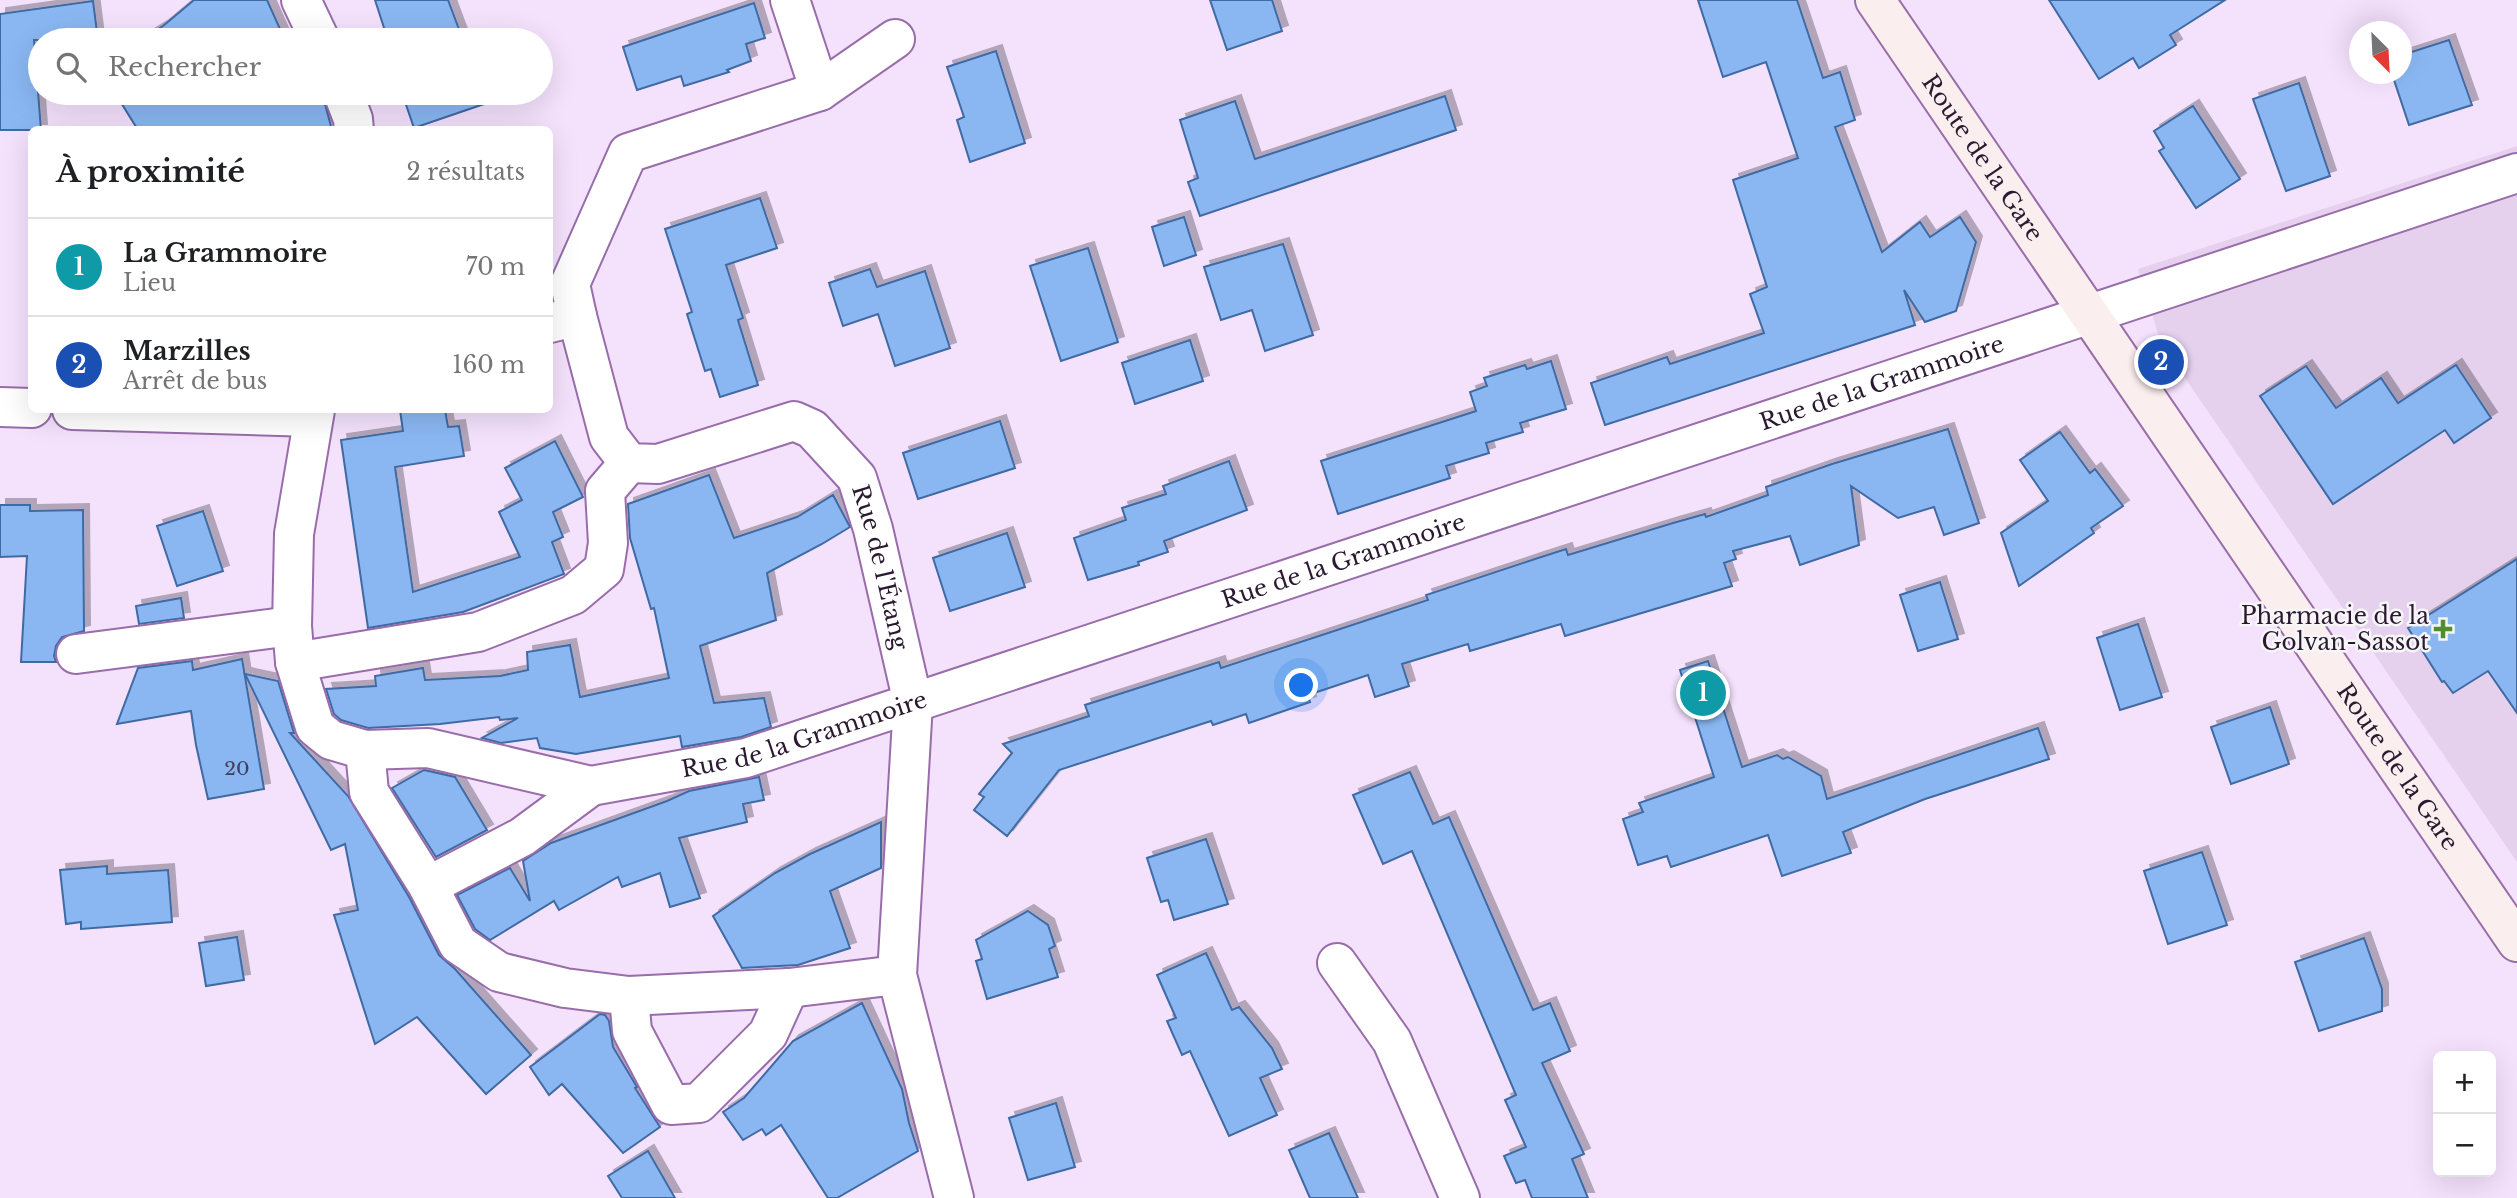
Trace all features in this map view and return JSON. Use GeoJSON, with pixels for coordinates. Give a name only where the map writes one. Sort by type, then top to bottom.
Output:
{"type":"FeatureCollection","features":[{"type":"Feature","properties":{"kind":"main road","name":"Route de la Gare"},"geometry":{"type":"LineString","coordinates":[[1875,0],[2517,942]]}},
{"type":"Feature","properties":{"kind":"street"},"geometry":{"type":"LineString","coordinates":[[301,0],[314,28]]}},
{"type":"Feature","properties":{"kind":"street"},"geometry":{"type":"LineString","coordinates":[[790,0],[820,90]]}},
{"type":"Feature","properties":{"kind":"street"},"geometry":{"type":"LineString","coordinates":[[76,654],[478,632],[573,595],[604,569],[608,543],[605,491],[629,463],[609,438],[563,320],[570,284],[628,153],[820,90],[895,39]]}},
{"type":"Feature","properties":{"kind":"street"},"geometry":{"type":"LineString","coordinates":[[348,105],[354,126]]}},
{"type":"Feature","properties":{"kind":"street"},"geometry":{"type":"LineString","coordinates":[[2090,315],[2517,173]]}},
{"type":"Feature","properties":{"kind":"street","name":"Rue de la Grammoire"},"geometry":{"type":"LineString","coordinates":[[314,413],[294,534],[293,644],[315,727],[331,740],[365,750],[428,748],[591,786],[746,758],[2090,315]]}},
{"type":"Feature","properties":{"kind":"street"},"geometry":{"type":"LineString","coordinates":[[0,407],[28,408]]}},
{"type":"Feature","properties":{"kind":"street","name":"Rue de l'Étang"},"geometry":{"type":"LineString","coordinates":[[629,463],[659,464],[794,421],[812,429],[857,478],[873,529],[913,703],[897,975],[954,1198]]}},
{"type":"Feature","properties":{"kind":"street"},"geometry":{"type":"LineString","coordinates":[[365,750],[369,792],[428,886],[458,944],[499,972],[565,988],[629,996],[789,988],[897,975]]}},
{"type":"Feature","properties":{"kind":"street","name":"Rue de la Grammoire"},"geometry":{"type":"LineString","coordinates":[[428,886],[522,837],[591,786]]}},
{"type":"Feature","properties":{"kind":"street"},"geometry":{"type":"LineString","coordinates":[[1337,962],[1392,1041],[1460,1198]]}},
{"type":"Feature","properties":{"kind":"street"},"geometry":{"type":"LineString","coordinates":[[629,996],[632,1031],[671,1105],[699,1103],[768,1034],[789,988]]}},
{"type":"Feature","properties":{"kind":"shaded area"},"geometry":{"type":"Polygon","coordinates":[[[2517,146],[2517,862],[2161,343],[2138,269],[2517,146]]]}},
{"type":"Feature","properties":{"kind":"building"},"geometry":{"type":"Polygon","coordinates":[[[194,0],[267,0],[280,28],[160,28],[194,0]]]}},
{"type":"Feature","properties":{"kind":"building"},"geometry":{"type":"Polygon","coordinates":[[[375,0],[448,0],[458,28],[384,28],[375,0]]]}},
{"type":"Feature","properties":{"kind":"building"},"geometry":{"type":"Polygon","coordinates":[[[1210,0],[1272,0],[1282,31],[1227,50],[1210,0]]]}},
{"type":"Feature","properties":{"kind":"building"},"geometry":{"type":"Polygon","coordinates":[[[1698,0],[1797,0],[1823,78],[1840,72],[1855,120],[1835,127],[1882,252],[1920,222],[1930,237],[1960,217],[1976,242],[1956,311],[1925,322],[1904,290],[1915,325],[1605,425],[1591,383],[1667,357],[1670,364],[1764,333],[1750,294],[1767,287],[1733,180],[1798,158],[1766,62],[1723,77],[1698,0]]]}},
{"type":"Feature","properties":{"kind":"building"},"geometry":{"type":"Polygon","coordinates":[[[2049,0],[2225,0],[2170,35],[2176,45],[2139,68],[2133,58],[2099,79],[2049,0]]]}},
{"type":"Feature","properties":{"kind":"building"},"geometry":{"type":"Polygon","coordinates":[[[93,1],[96,28],[28,28],[28,105],[39,105],[41,126],[28,126],[28,130],[0,130],[0,14],[93,1]]]}},
{"type":"Feature","properties":{"kind":"building"},"geometry":{"type":"Polygon","coordinates":[[[754,3],[765,38],[746,44],[751,61],[727,70],[729,72],[684,86],[681,76],[637,90],[623,47],[754,3]]]}},
{"type":"Feature","properties":{"kind":"building"},"geometry":{"type":"Polygon","coordinates":[[[2449,40],[2472,105],[2409,125],[2395,84],[2412,84],[2412,52],[2449,40]]]}},
{"type":"Feature","properties":{"kind":"building"},"geometry":{"type":"Polygon","coordinates":[[[996,51],[1025,143],[970,162],[957,120],[964,117],[947,67],[996,51]]]}},
{"type":"Feature","properties":{"kind":"building"},"geometry":{"type":"Polygon","coordinates":[[[2299,83],[2330,176],[2286,191],[2253,99],[2299,83]]]}},
{"type":"Feature","properties":{"kind":"building"},"geometry":{"type":"Polygon","coordinates":[[[1445,96],[1456,130],[1200,216],[1188,182],[1198,178],[1180,120],[1235,101],[1255,159],[1445,96]]]}},
{"type":"Feature","properties":{"kind":"building"},"geometry":{"type":"Polygon","coordinates":[[[122,105],[325,105],[331,126],[136,126],[122,105]]]}},
{"type":"Feature","properties":{"kind":"building"},"geometry":{"type":"Polygon","coordinates":[[[406,105],[481,105],[420,126],[413,126],[406,105]]]}},
{"type":"Feature","properties":{"kind":"building"},"geometry":{"type":"Polygon","coordinates":[[[2193,106],[2240,179],[2196,208],[2159,151],[2164,148],[2154,131],[2193,106]]]}},
{"type":"Feature","properties":{"kind":"building"},"geometry":{"type":"Polygon","coordinates":[[[760,198],[777,248],[726,265],[743,318],[738,320],[758,385],[720,397],[711,369],[705,371],[687,314],[692,312],[665,229],[760,198]]]}},
{"type":"Feature","properties":{"kind":"building"},"geometry":{"type":"Polygon","coordinates":[[[1184,217],[1196,255],[1164,266],[1152,227],[1184,217]]]}},
{"type":"Feature","properties":{"kind":"building"},"geometry":{"type":"Polygon","coordinates":[[[1283,244],[1313,335],[1265,351],[1252,310],[1221,320],[1204,267],[1283,244]]]}},
{"type":"Feature","properties":{"kind":"building"},"geometry":{"type":"Polygon","coordinates":[[[1088,248],[1118,342],[1061,361],[1030,266],[1088,248]]]}},
{"type":"Feature","properties":{"kind":"building"},"geometry":{"type":"Polygon","coordinates":[[[870,269],[877,287],[925,271],[950,348],[895,366],[878,314],[843,326],[829,283],[870,269]]]}},
{"type":"Feature","properties":{"kind":"building"},"geometry":{"type":"Polygon","coordinates":[[[1190,340],[1203,381],[1135,404],[1122,363],[1190,340]]]}},
{"type":"Feature","properties":{"kind":"building"},"geometry":{"type":"Polygon","coordinates":[[[1551,361],[1566,409],[1520,423],[1523,432],[1486,443],[1489,453],[1446,466],[1450,478],[1338,514],[1321,461],[1476,411],[1470,392],[1487,386],[1484,378],[1525,365],[1527,369],[1551,361]]]}},
{"type":"Feature","properties":{"kind":"building"},"geometry":{"type":"Polygon","coordinates":[[[2456,365],[2491,418],[2454,443],[2445,430],[2333,504],[2260,396],[2306,366],[2336,408],[2381,378],[2398,403],[2456,365]]]}},
{"type":"Feature","properties":{"kind":"building"},"geometry":{"type":"Polygon","coordinates":[[[400,413],[446,413],[448,427],[459,426],[464,456],[395,467],[413,592],[520,557],[499,512],[522,500],[505,468],[555,441],[583,497],[553,512],[563,537],[552,542],[564,574],[463,612],[368,628],[341,440],[403,431],[400,413]]]}},
{"type":"Feature","properties":{"kind":"building"},"geometry":{"type":"Polygon","coordinates":[[[1000,421],[1015,468],[918,499],[903,453],[1000,421]]]}},
{"type":"Feature","properties":{"kind":"building"},"geometry":{"type":"Polygon","coordinates":[[[1948,429],[1979,523],[1944,535],[1934,507],[1898,518],[1851,486],[1859,545],[1800,565],[1790,536],[1733,551],[1736,559],[1724,563],[1732,586],[1565,636],[1561,624],[1470,651],[1468,644],[1402,664],[1409,686],[1375,697],[1368,675],[1308,695],[1310,702],[1249,723],[1246,714],[1213,725],[1211,721],[1059,770],[1007,836],[974,810],[984,797],[979,794],[1012,753],[1003,744],[1089,716],[1085,705],[1219,662],[1221,668],[1428,600],[1426,595],[1566,549],[1568,555],[1705,514],[1706,517],[1768,495],[1766,487],[1948,429]]]}},
{"type":"Feature","properties":{"kind":"building"},"geometry":{"type":"Polygon","coordinates":[[[2060,432],[2090,473],[2095,469],[2123,506],[2091,528],[2094,533],[2019,586],[2001,533],[2048,501],[2020,460],[2060,432]]]}},
{"type":"Feature","properties":{"kind":"building"},"geometry":{"type":"Polygon","coordinates":[[[1229,461],[1247,510],[1164,541],[1168,552],[1138,562],[1139,565],[1088,580],[1074,538],[1126,520],[1122,508],[1166,494],[1163,486],[1229,461]]]}},
{"type":"Feature","properties":{"kind":"building"},"geometry":{"type":"Polygon","coordinates":[[[709,475],[734,538],[797,517],[833,495],[850,527],[767,573],[776,620],[700,646],[714,703],[764,698],[771,727],[741,737],[682,747],[680,736],[576,754],[540,748],[537,738],[501,743],[482,738],[518,718],[500,720],[499,717],[368,728],[341,720],[334,714],[326,689],[376,686],[375,676],[423,668],[425,680],[500,676],[528,670],[527,652],[570,645],[580,697],[669,678],[654,608],[651,609],[630,538],[628,504],[709,475]]]}},
{"type":"Feature","properties":{"kind":"building"},"geometry":{"type":"Polygon","coordinates":[[[0,505],[30,505],[30,511],[83,510],[84,631],[62,637],[56,646],[56,662],[21,662],[27,556],[0,557],[0,505]]]}},
{"type":"Feature","properties":{"kind":"building"},"geometry":{"type":"Polygon","coordinates":[[[203,511],[223,571],[177,586],[157,526],[203,511]]]}},
{"type":"Feature","properties":{"kind":"building"},"geometry":{"type":"Polygon","coordinates":[[[1007,533],[1025,587],[950,611],[933,558],[1007,533]]]}},
{"type":"Feature","properties":{"kind":"building"},"geometry":{"type":"Polygon","coordinates":[[[2517,559],[2517,713],[2488,671],[2453,693],[2444,681],[2442,682],[2408,628],[2517,559]]]}},
{"type":"Feature","properties":{"kind":"building"},"geometry":{"type":"Polygon","coordinates":[[[1940,582],[1958,639],[1918,651],[1900,595],[1940,582]]]}},
{"type":"Feature","properties":{"kind":"building"},"geometry":{"type":"Polygon","coordinates":[[[181,598],[184,618],[139,624],[136,606],[181,598]]]}},
{"type":"Feature","properties":{"kind":"building"},"geometry":{"type":"Polygon","coordinates":[[[2138,624],[2162,697],[2120,710],[2097,638],[2138,624]]]}},
{"type":"Feature","properties":{"kind":"building"},"geometry":{"type":"Polygon","coordinates":[[[242,659],[264,789],[208,799],[191,711],[117,724],[138,668],[192,661],[193,670],[242,659]]]}},
{"type":"Feature","properties":{"kind":"building"},"geometry":{"type":"Polygon","coordinates":[[[1708,661],[1742,767],[1777,755],[1783,759],[1788,757],[1821,776],[1827,799],[2038,728],[2049,759],[1925,799],[1843,832],[1851,853],[1782,876],[1768,835],[1671,867],[1667,856],[1638,865],[1623,819],[1643,812],[1639,803],[1714,777],[1680,670],[1708,661]]]}},
{"type":"Feature","properties":{"kind":"building"},"geometry":{"type":"Polygon","coordinates":[[[245,674],[278,681],[294,733],[290,733],[348,796],[409,897],[439,955],[455,969],[531,1055],[486,1094],[417,1017],[375,1044],[334,915],[358,910],[345,844],[331,850],[245,674]]]}},
{"type":"Feature","properties":{"kind":"building"},"geometry":{"type":"Polygon","coordinates":[[[2270,707],[2289,764],[2231,784],[2211,727],[2270,707]]]}},
{"type":"Feature","properties":{"kind":"building"},"geometry":{"type":"Polygon","coordinates":[[[424,770],[455,777],[487,830],[436,857],[392,788],[424,770]]]}},
{"type":"Feature","properties":{"kind":"building"},"geometry":{"type":"Polygon","coordinates":[[[1410,772],[1433,824],[1449,817],[1533,1010],[1550,1003],[1570,1051],[1542,1063],[1584,1154],[1572,1159],[1588,1198],[1532,1198],[1525,1180],[1516,1183],[1504,1156],[1526,1147],[1505,1100],[1516,1095],[1412,851],[1383,864],[1353,795],[1410,772]]]}},
{"type":"Feature","properties":{"kind":"building"},"geometry":{"type":"Polygon","coordinates":[[[759,777],[764,800],[743,804],[747,822],[679,838],[700,898],[670,907],[660,873],[622,887],[618,877],[559,910],[554,901],[490,940],[475,929],[457,895],[510,868],[530,901],[523,861],[551,843],[689,791],[759,777]]]}},
{"type":"Feature","properties":{"kind":"building"},"geometry":{"type":"Polygon","coordinates":[[[881,822],[881,868],[830,891],[850,948],[798,965],[742,968],[713,916],[775,873],[881,822]]]}},
{"type":"Feature","properties":{"kind":"building"},"geometry":{"type":"Polygon","coordinates":[[[1206,839],[1228,904],[1174,920],[1168,900],[1161,902],[1147,858],[1206,839]]]}},
{"type":"Feature","properties":{"kind":"building"},"geometry":{"type":"Polygon","coordinates":[[[2202,852],[2227,925],[2168,944],[2144,871],[2202,852]]]}},
{"type":"Feature","properties":{"kind":"building"},"geometry":{"type":"Polygon","coordinates":[[[107,866],[107,874],[168,870],[172,922],[81,929],[81,922],[66,924],[60,870],[107,866]]]}},
{"type":"Feature","properties":{"kind":"building"},"geometry":{"type":"Polygon","coordinates":[[[1028,911],[1048,925],[1055,946],[1049,949],[1058,977],[987,999],[976,961],[982,959],[976,940],[1028,911]]]}},
{"type":"Feature","properties":{"kind":"building"},"geometry":{"type":"Polygon","coordinates":[[[237,937],[244,980],[206,986],[199,943],[237,937]]]}},
{"type":"Feature","properties":{"kind":"building"},"geometry":{"type":"Polygon","coordinates":[[[2364,938],[2382,989],[2382,1011],[2319,1031],[2295,962],[2364,938]]]}},
{"type":"Feature","properties":{"kind":"building"},"geometry":{"type":"Polygon","coordinates":[[[1206,953],[1232,1010],[1239,1007],[1272,1048],[1282,1069],[1260,1078],[1277,1115],[1229,1136],[1190,1051],[1182,1055],[1167,1021],[1176,1018],[1157,975],[1206,953]]]}},
{"type":"Feature","properties":{"kind":"building"},"geometry":{"type":"Polygon","coordinates":[[[862,1003],[902,1089],[918,1151],[837,1198],[828,1198],[781,1125],[766,1135],[762,1129],[743,1140],[723,1112],[744,1098],[793,1041],[862,1003]]]}},
{"type":"Feature","properties":{"kind":"building"},"geometry":{"type":"Polygon","coordinates":[[[600,1014],[605,1015],[609,1021],[613,1047],[660,1127],[623,1153],[562,1084],[549,1095],[530,1067],[600,1014]]]}},
{"type":"Feature","properties":{"kind":"building"},"geometry":{"type":"Polygon","coordinates":[[[1056,1103],[1075,1167],[1028,1180],[1009,1118],[1056,1103]]]}},
{"type":"Feature","properties":{"kind":"building"},"geometry":{"type":"Polygon","coordinates":[[[1329,1133],[1358,1198],[1310,1198],[1289,1150],[1329,1133]]]}},
{"type":"Feature","properties":{"kind":"building"},"geometry":{"type":"Polygon","coordinates":[[[648,1151],[675,1198],[622,1198],[608,1176],[648,1151]]]}},
{"type":"Feature","properties":{"kind":"place","name":"Marzilles"},"geometry":{"type":"Point","coordinates":[2161,362]}},
{"type":"Feature","properties":{"kind":"place","name":"Pharmacie de la Golvan-Sassot"},"geometry":{"type":"Point","coordinates":[2443,629]}},
{"type":"Feature","properties":{"kind":"place","name":"La Grammoire"},"geometry":{"type":"Point","coordinates":[1703,693]}}]}
